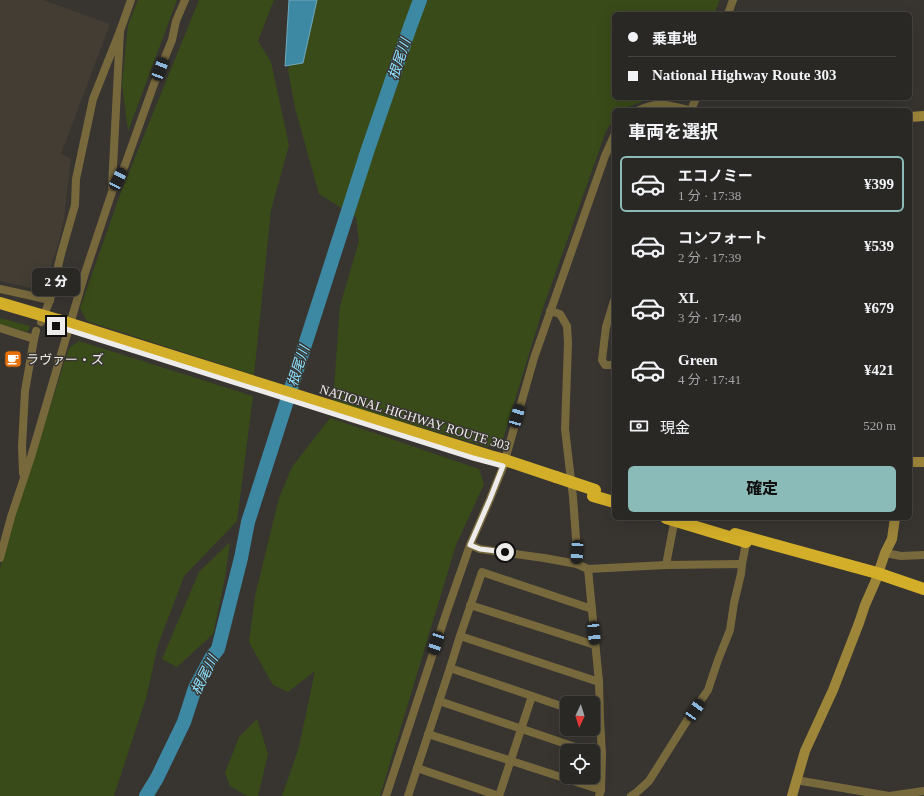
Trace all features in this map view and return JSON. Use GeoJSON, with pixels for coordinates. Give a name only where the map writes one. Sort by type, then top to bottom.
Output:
{"type":"FeatureCollection","features":[{"type":"Feature","properties":{"kind":"highway","name":"NATIONAL HIGHWAY ROUTE 303"},"geometry":{"type":"LineString","coordinates":[[0,303],[80,331],[254,381],[489,460],[504,463],[555,480],[612,501]]}},
{"type":"Feature","properties":{"kind":"highway","name":"NATIONAL HIGHWAY ROUTE 303"},"geometry":{"type":"LineString","coordinates":[[0,310],[63,325]]}},
{"type":"Feature","properties":{"kind":"highway","name":"NATIONAL HIGHWAY ROUTE 303"},"geometry":{"type":"LineString","coordinates":[[555,480],[612,495]]}},
{"type":"Feature","properties":{"kind":"highway"},"geometry":{"type":"LineString","coordinates":[[673,520],[746,540]]}},
{"type":"Feature","properties":{"kind":"highway"},"geometry":{"type":"LineString","coordinates":[[687,520],[798,558],[924,589]]}},
{"type":"Feature","properties":{"kind":"highway"},"geometry":{"type":"LineString","coordinates":[[876,576],[924,596]]}},
{"type":"Feature","properties":{"kind":"street"},"geometry":{"type":"LineString","coordinates":[[41,322],[50,300],[75,205],[76,179],[93,99],[131,0]]}},
{"type":"Feature","properties":{"kind":"street"},"geometry":{"type":"LineString","coordinates":[[0,558],[11,517],[33,450],[63,325],[85,273],[112,192],[125,165],[154,84],[172,40],[176,21],[185,0]]}},
{"type":"Feature","properties":{"kind":"street"},"geometry":{"type":"LineString","coordinates":[[729,12],[734,0]]}},
{"type":"Feature","properties":{"kind":"street"},"geometry":{"type":"LineString","coordinates":[[112,192],[120,31]]}},
{"type":"Feature","properties":{"kind":"street"},"geometry":{"type":"LineString","coordinates":[[644,108],[652,105],[668,104],[683,108]]}},
{"type":"Feature","properties":{"kind":"street"},"geometry":{"type":"LineString","coordinates":[[912,117],[924,116]]}},
{"type":"Feature","properties":{"kind":"street"},"geometry":{"type":"LineString","coordinates":[[386,796],[470,545],[504,463],[534,358],[550,311],[612,141]]}},
{"type":"Feature","properties":{"kind":"street"},"geometry":{"type":"LineString","coordinates":[[0,289],[50,300]]}},
{"type":"Feature","properties":{"kind":"street"},"geometry":{"type":"LineString","coordinates":[[550,311],[560,314],[567,326],[568,343],[565,429],[573,497],[577,552],[576,564]]}},
{"type":"Feature","properties":{"kind":"street"},"geometry":{"type":"LineString","coordinates":[[611,323],[602,360],[605,365],[612,365]]}},
{"type":"Feature","properties":{"kind":"street"},"geometry":{"type":"LineString","coordinates":[[0,328],[35,335],[25,391],[22,446],[24,478]]}},
{"type":"Feature","properties":{"kind":"street"},"geometry":{"type":"LineString","coordinates":[[912,462],[924,462]]}},
{"type":"Feature","properties":{"kind":"street"},"geometry":{"type":"LineString","coordinates":[[666,565],[675,520]]}},
{"type":"Feature","properties":{"kind":"street"},"geometry":{"type":"LineString","coordinates":[[792,796],[805,751],[833,690],[876,576],[892,539],[895,520]]}},
{"type":"Feature","properties":{"kind":"street"},"geometry":{"type":"LineString","coordinates":[[631,796],[649,781],[708,690],[730,630],[746,540]]}},
{"type":"Feature","properties":{"kind":"street"},"geometry":{"type":"LineString","coordinates":[[470,545],[480,549],[576,564],[588,569],[666,565],[742,564]]}},
{"type":"Feature","properties":{"kind":"street"},"geometry":{"type":"LineString","coordinates":[[885,553],[901,556],[924,555]]}},
{"type":"Feature","properties":{"kind":"street"},"geometry":{"type":"LineString","coordinates":[[588,569],[599,682],[598,696]]}},
{"type":"Feature","properties":{"kind":"street"},"geometry":{"type":"LineString","coordinates":[[408,796],[482,572],[592,609]]}},
{"type":"Feature","properties":{"kind":"street"},"geometry":{"type":"LineString","coordinates":[[470,605],[595,645]]}},
{"type":"Feature","properties":{"kind":"street"},"geometry":{"type":"LineString","coordinates":[[460,636],[599,682]]}},
{"type":"Feature","properties":{"kind":"street"},"geometry":{"type":"LineString","coordinates":[[450,668],[560,706]]}},
{"type":"Feature","properties":{"kind":"street"},"geometry":{"type":"LineString","coordinates":[[417,768],[499,796],[532,696]]}},
{"type":"Feature","properties":{"kind":"street"},"geometry":{"type":"LineString","coordinates":[[439,701],[565,744]]}},
{"type":"Feature","properties":{"kind":"street"},"geometry":{"type":"LineString","coordinates":[[428,734],[510,760],[600,793],[602,755],[600,736]]}},
{"type":"Feature","properties":{"kind":"street"},"geometry":{"type":"LineString","coordinates":[[796,780],[889,796],[924,791]]}},
{"type":"Feature","properties":{"kind":"shaded area"},"geometry":{"type":"Polygon","coordinates":[[[0,0],[43,0],[110,24],[61,154],[71,159],[64,218],[58,245],[49,272],[45,281],[36,289],[0,281],[0,0]]]}},
{"type":"Feature","properties":{"kind":"green space"},"geometry":{"type":"Polygon","coordinates":[[[138,0],[177,0],[128,131],[122,84],[128,25],[138,0]]]}},
{"type":"Feature","properties":{"kind":"green space"},"geometry":{"type":"Polygon","coordinates":[[[199,0],[274,0],[258,41],[271,62],[289,145],[271,210],[254,375],[87,321],[80,308],[121,192],[199,0]]]}},
{"type":"Feature","properties":{"kind":"green space"},"geometry":{"type":"Polygon","coordinates":[[[311,0],[720,0],[715,12],[612,12],[612,100],[646,100],[624,108],[612,108],[612,122],[606,131],[543,308],[503,439],[487,447],[333,401],[340,306],[359,241],[356,217],[319,194],[295,108],[288,70],[311,0]]]}},
{"type":"Feature","properties":{"kind":"green space"},"geometry":{"type":"Polygon","coordinates":[[[0,318],[30,326],[28,332],[0,324],[0,318]]]}},
{"type":"Feature","properties":{"kind":"green space"},"geometry":{"type":"Polygon","coordinates":[[[79,341],[253,396],[237,521],[184,576],[158,645],[146,698],[114,796],[0,796],[0,569],[11,529],[69,348],[79,341]]]}},
{"type":"Feature","properties":{"kind":"green space"},"geometry":{"type":"Polygon","coordinates":[[[330,418],[479,469],[484,484],[456,545],[380,796],[282,796],[299,747],[315,671],[288,692],[273,685],[249,642],[255,596],[279,498],[292,467],[330,418]]]}},
{"type":"Feature","properties":{"kind":"green space"},"geometry":{"type":"Polygon","coordinates":[[[230,542],[225,578],[213,634],[177,667],[162,659],[199,572],[230,542]]]}},
{"type":"Feature","properties":{"kind":"green space"},"geometry":{"type":"Polygon","coordinates":[[[257,719],[268,754],[258,796],[247,796],[230,786],[225,773],[239,737],[257,719]]]}},
{"type":"Feature","properties":{"kind":"water"},"geometry":{"type":"Polygon","coordinates":[[[289,0],[317,0],[303,63],[285,66],[289,0]]]}},
{"type":"Feature","properties":{"kind":"waterway","name":"根尾川"},"geometry":{"type":"LineString","coordinates":[[146,796],[157,778],[184,722],[195,688],[211,658],[218,649],[241,558],[248,522],[367,152],[420,0]]}},
{"type":"Feature","properties":{"kind":"place","name":"ラヴァー・ズ"},"geometry":{"type":"Point","coordinates":[13,359]}},
{"type":"Feature","properties":{"kind":"route"},"geometry":{"type":"LineString","coordinates":[[56,326],[488,463],[503,466],[470,545],[480,549],[505,552]]}}]}
